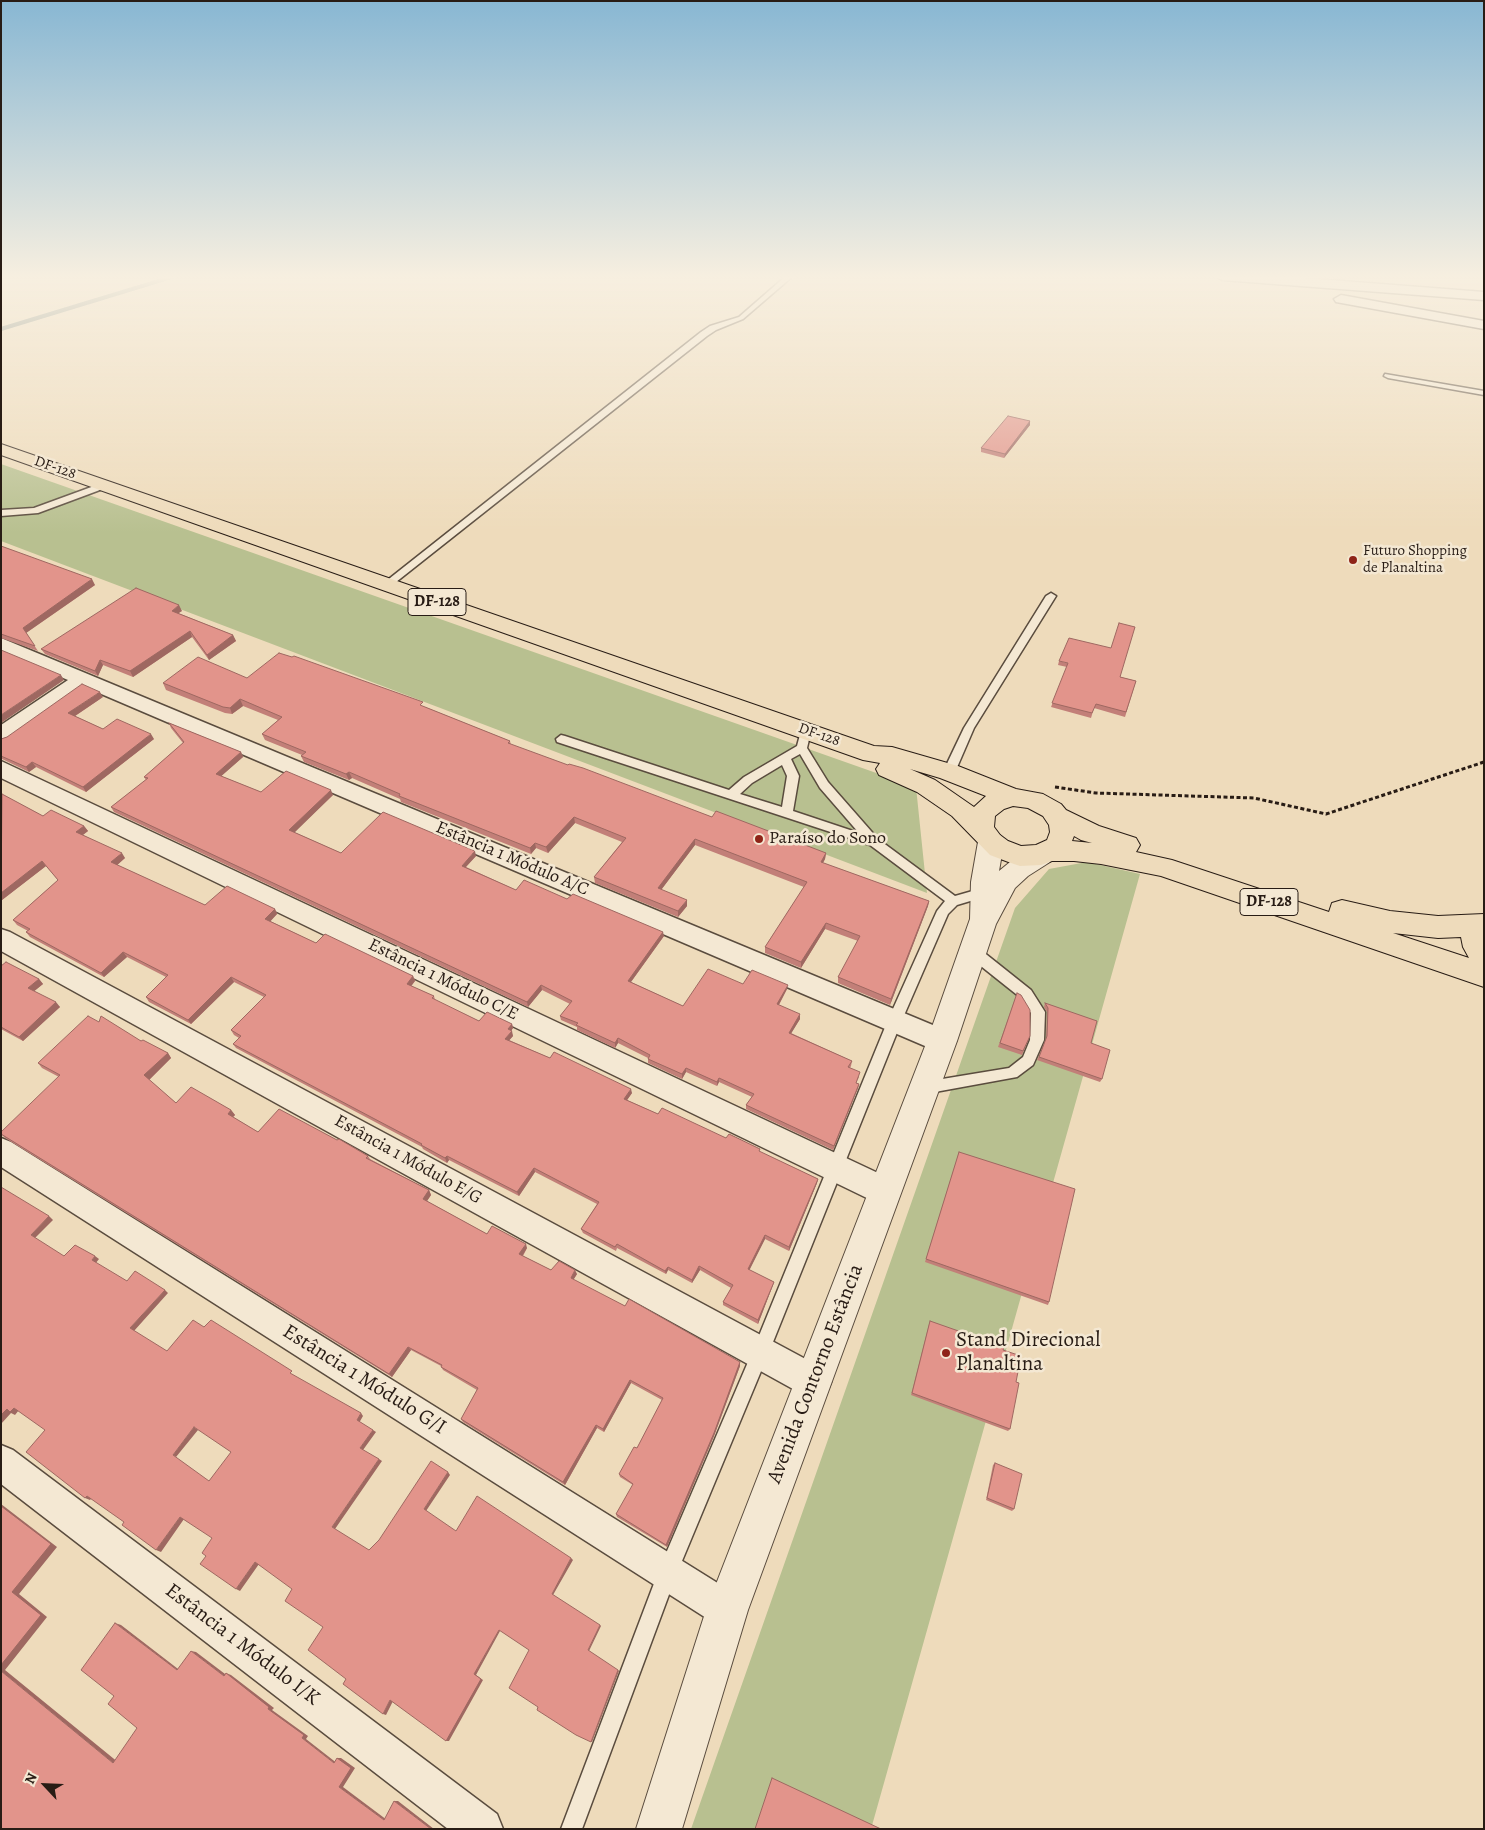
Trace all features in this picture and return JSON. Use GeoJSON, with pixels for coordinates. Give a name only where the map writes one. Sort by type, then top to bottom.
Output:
{"type":"FeatureCollection","features":[{"type":"Feature","properties":{"kind":"main road","name":"DF-128"},"geometry":{"type":"LineString","coordinates":[[1,449],[388,584],[804,740],[872,754],[892,755],[949,772],[1013,797],[1044,804],[1058,817],[1090,833],[1332,908],[1390,922],[1438,926],[1483,925]]}},
{"type":"Feature","properties":{"kind":"main road","name":"DF-128"},"geometry":{"type":"LineString","coordinates":[[872,754],[882,766],[926,786],[961,810],[999,848],[1020,856],[1074,851],[1101,854],[1164,867],[1484,975]]}},
{"type":"Feature","properties":{"kind":"main road"},"geometry":{"type":"LineString","coordinates":[[986,835],[981,820],[988,807],[1003,798],[1013,797]]}},
{"type":"Feature","properties":{"kind":"main road"},"geometry":{"type":"LineString","coordinates":[[1046,853],[1061,839],[1063,832],[1058,817]]}},
{"type":"Feature","properties":{"kind":"main road"},"geometry":{"type":"LineString","coordinates":[[1483,925],[1474,932],[1477,946],[1484,960]]}},
{"type":"Feature","properties":{"kind":"street","name":"Estância 1 Módulo A/C"},"geometry":{"type":"LineString","coordinates":[[1,644],[942,1041]]}},
{"type":"Feature","properties":{"kind":"street"},"geometry":{"type":"LineString","coordinates":[[1,736],[83,679]]}},
{"type":"Feature","properties":{"kind":"street","name":"Estância 1 Módulo C/E"},"geometry":{"type":"LineString","coordinates":[[1,769],[884,1191]]}},
{"type":"Feature","properties":{"kind":"street","name":"Avenida Contorno Estância"},"geometry":{"type":"LineString","coordinates":[[659,1829],[727,1610],[942,1041],[979,923],[986,835]]}},
{"type":"Feature","properties":{"kind":"street","name":"Avenida Contorno Estância"},"geometry":{"type":"LineString","coordinates":[[979,923],[1006,881],[1019,869],[1046,853]]}},
{"type":"Feature","properties":{"kind":"street","name":"Estância 1 Módulo E/G"},"geometry":{"type":"LineString","coordinates":[[1,939],[814,1382]]}},
{"type":"Feature","properties":{"kind":"street","name":"Estância 1 Módulo G/I"},"geometry":{"type":"LineString","coordinates":[[1,1151],[727,1610]]}},
{"type":"Feature","properties":{"kind":"street","name":"Estância 1 Módulo I/K"},"geometry":{"type":"LineString","coordinates":[[1,1462],[482,1829]]}},
{"type":"Feature","properties":{"kind":"lane"},"geometry":{"type":"LineString","coordinates":[[388,584],[669,361]]}},
{"type":"Feature","properties":{"kind":"lane"},"geometry":{"type":"LineString","coordinates":[[1388,376],[1484,393]]}},
{"type":"Feature","properties":{"kind":"lane"},"geometry":{"type":"LineString","coordinates":[[1,513],[35,511],[105,485]]}},
{"type":"Feature","properties":{"kind":"lane"},"geometry":{"type":"LineString","coordinates":[[949,772],[969,728],[1051,596]]}},
{"type":"Feature","properties":{"kind":"lane"},"geometry":{"type":"LineString","coordinates":[[561,739],[874,842]]}},
{"type":"Feature","properties":{"kind":"lane"},"geometry":{"type":"LineString","coordinates":[[732,794],[748,780],[785,758],[804,740],[824,785],[874,842],[953,901],[979,923],[1038,1012],[1037,1040],[1028,1061],[1012,1073],[924,1088]]}},
{"type":"Feature","properties":{"kind":"lane"},"geometry":{"type":"LineString","coordinates":[[785,758],[793,776],[787,812]]}},
{"type":"Feature","properties":{"kind":"lane"},"geometry":{"type":"LineString","coordinates":[[571,1829],[668,1572],[761,1352],[895,1020],[943,911],[953,901]]}},
{"type":"Feature","properties":{"kind":"path"},"geometry":{"type":"LineString","coordinates":[[1047,786],[1096,792],[1254,798],[1326,814],[1484,762]]}},
{"type":"Feature","properties":{"kind":"green space"},"geometry":{"type":"Polygon","coordinates":[[[1,464],[916,787],[927,893],[1,541],[1,464]]]}},
{"type":"Feature","properties":{"kind":"green space"},"geometry":{"type":"Polygon","coordinates":[[[1087,862],[1140,874],[871,1829],[691,1829],[1015,908],[1049,869],[1087,862]]]}},
{"type":"Feature","properties":{"kind":"building"},"geometry":{"type":"Polygon","coordinates":[[[1008,416],[1030,421],[1005,454],[981,448],[1008,416]]]}},
{"type":"Feature","properties":{"kind":"building"},"geometry":{"type":"Polygon","coordinates":[[[1,546],[92,579],[23,628],[35,646],[1,634],[1,546]]]}},
{"type":"Feature","properties":{"kind":"building"},"geometry":{"type":"Polygon","coordinates":[[[136,588],[179,605],[172,611],[233,635],[207,655],[190,631],[130,671],[100,660],[95,671],[41,649],[136,588]]]}},
{"type":"Feature","properties":{"kind":"building"},"geometry":{"type":"Polygon","coordinates":[[[1119,623],[1135,627],[1120,677],[1136,681],[1126,712],[1096,704],[1092,713],[1052,703],[1068,663],[1059,661],[1069,638],[1111,648],[1119,623]]]}},
{"type":"Feature","properties":{"kind":"building"},"geometry":{"type":"Polygon","coordinates":[[[1,650],[61,675],[1,715],[1,650]]]}},
{"type":"Feature","properties":{"kind":"building"},"geometry":{"type":"Polygon","coordinates":[[[279,653],[294,656],[423,702],[420,705],[510,741],[508,743],[568,765],[583,768],[712,817],[716,811],[826,853],[821,862],[929,901],[891,999],[838,977],[860,936],[826,923],[801,962],[765,947],[807,882],[695,839],[658,888],[687,900],[678,911],[594,877],[626,838],[574,817],[546,847],[535,843],[530,848],[399,796],[400,794],[349,772],[346,774],[301,756],[306,752],[262,734],[282,717],[240,699],[230,708],[223,707],[163,683],[198,657],[247,678],[279,653]]]}},
{"type":"Feature","properties":{"kind":"building"},"geometry":{"type":"Polygon","coordinates":[[[82,684],[100,692],[68,713],[103,729],[117,719],[151,734],[83,787],[32,762],[26,767],[1,756],[1,739],[7,737],[82,684]]]}},
{"type":"Feature","properties":{"kind":"building"},"geometry":{"type":"Polygon","coordinates":[[[169,723],[241,752],[216,774],[261,792],[286,771],[331,790],[289,830],[341,853],[383,812],[475,851],[462,866],[516,890],[524,880],[567,899],[573,894],[663,932],[628,981],[683,1006],[708,969],[743,984],[752,970],[788,985],[777,1004],[800,1014],[789,1033],[852,1061],[848,1067],[860,1072],[856,1083],[859,1084],[834,1146],[746,1105],[754,1094],[719,1078],[717,1082],[686,1068],[682,1074],[648,1059],[650,1055],[618,1038],[615,1043],[576,1025],[578,1023],[560,1016],[572,1001],[541,985],[527,1002],[111,807],[148,778],[144,777],[184,742],[169,723]]]}},
{"type":"Feature","properties":{"kind":"building"},"geometry":{"type":"Polygon","coordinates":[[[2,794],[43,816],[51,810],[84,826],[76,832],[122,853],[111,862],[205,905],[227,886],[275,909],[265,919],[316,943],[325,934],[413,976],[407,984],[434,996],[432,998],[479,1021],[487,1012],[512,1024],[508,1029],[512,1031],[505,1039],[550,1058],[554,1052],[631,1089],[624,1099],[658,1114],[662,1108],[726,1138],[729,1134],[760,1149],[759,1151],[818,1179],[789,1247],[765,1235],[748,1269],[774,1282],[758,1320],[723,1302],[733,1285],[699,1266],[692,1280],[668,1267],[665,1271],[617,1244],[615,1247],[581,1229],[599,1202],[534,1168],[517,1192],[447,1156],[445,1158],[233,1044],[241,1036],[231,1030],[266,995],[231,977],[188,1020],[146,997],[168,975],[123,952],[101,973],[26,932],[30,929],[13,920],[58,880],[42,861],[1,893],[2,794]]]}},
{"type":"Feature","properties":{"kind":"building"},"geometry":{"type":"Polygon","coordinates":[[[6,962],[39,979],[28,988],[56,1002],[19,1037],[1,1027],[1,966],[6,962]]]}},
{"type":"Feature","properties":{"kind":"building"},"geometry":{"type":"Polygon","coordinates":[[[1017,993],[1021,995],[1030,1010],[1030,1036],[1023,1051],[1000,1043],[1017,993]]]}},
{"type":"Feature","properties":{"kind":"building"},"geometry":{"type":"Polygon","coordinates":[[[1045,1003],[1097,1021],[1091,1043],[1110,1050],[1102,1079],[1039,1057],[1047,1036],[1048,1008],[1045,1003]]]}},
{"type":"Feature","properties":{"kind":"building"},"geometry":{"type":"Polygon","coordinates":[[[88,1016],[99,1022],[101,1016],[141,1041],[143,1040],[168,1053],[144,1075],[176,1103],[191,1087],[231,1110],[228,1114],[258,1132],[279,1109],[337,1140],[339,1139],[368,1156],[366,1158],[429,1190],[423,1199],[487,1234],[492,1226],[526,1244],[519,1254],[551,1270],[559,1261],[575,1270],[571,1278],[625,1306],[629,1299],[740,1362],[714,1433],[666,1545],[616,1514],[633,1484],[619,1474],[634,1447],[637,1448],[663,1398],[630,1380],[603,1429],[596,1425],[563,1482],[461,1419],[478,1388],[441,1367],[442,1365],[408,1347],[389,1374],[1,1134],[60,1075],[38,1063],[88,1016]]]}},
{"type":"Feature","properties":{"kind":"building"},"geometry":{"type":"Polygon","coordinates":[[[959,1152],[1075,1189],[1049,1302],[926,1259],[959,1152]]]}},
{"type":"Feature","properties":{"kind":"building"},"geometry":{"type":"Polygon","coordinates":[[[1,1187],[49,1216],[31,1235],[64,1256],[75,1245],[95,1256],[92,1260],[127,1281],[135,1271],[165,1290],[130,1328],[167,1351],[193,1320],[204,1327],[211,1320],[292,1371],[290,1373],[361,1413],[357,1420],[373,1430],[360,1448],[379,1459],[332,1527],[369,1550],[379,1540],[431,1461],[448,1472],[424,1509],[456,1531],[477,1496],[571,1558],[552,1594],[600,1625],[588,1650],[618,1670],[591,1742],[576,1735],[537,1710],[538,1707],[509,1688],[529,1650],[499,1630],[474,1674],[481,1679],[446,1741],[390,1700],[383,1714],[343,1684],[346,1679],[308,1650],[323,1627],[285,1601],[292,1589],[255,1562],[236,1589],[200,1564],[206,1556],[202,1553],[212,1538],[180,1517],[156,1550],[122,1525],[124,1522],[87,1496],[85,1498],[26,1452],[45,1430],[14,1408],[10,1412],[7,1409],[1,1415],[1,1187]],[[194,1427],[173,1455],[209,1481],[231,1452],[194,1427]]]}},
{"type":"Feature","properties":{"kind":"building"},"geometry":{"type":"Polygon","coordinates":[[[930,1321],[1004,1347],[1003,1350],[1021,1356],[1016,1382],[1019,1383],[1010,1429],[912,1393],[930,1321]]]}},
{"type":"Feature","properties":{"kind":"building"},"geometry":{"type":"Polygon","coordinates":[[[995,1463],[1022,1474],[1014,1509],[987,1498],[995,1463]]]}},
{"type":"Feature","properties":{"kind":"building"},"geometry":{"type":"Polygon","coordinates":[[[1,1506],[51,1544],[12,1592],[41,1615],[1,1665],[1,1506]]]}},
{"type":"Feature","properties":{"kind":"building"},"geometry":{"type":"Polygon","coordinates":[[[115,1623],[177,1670],[191,1651],[224,1676],[226,1673],[269,1707],[268,1709],[304,1735],[302,1738],[334,1763],[337,1758],[351,1768],[339,1787],[384,1820],[394,1801],[431,1829],[1,1829],[1,1671],[113,1763],[137,1728],[108,1704],[114,1696],[81,1670],[115,1623]]]}},
{"type":"Feature","properties":{"kind":"building"},"geometry":{"type":"Polygon","coordinates":[[[772,1778],[881,1829],[755,1829],[772,1778]]]}},
{"type":"Feature","properties":{"kind":"place","name":"Futuro Shopping de Planaltina"},"geometry":{"type":"Point","coordinates":[1353,560]}},
{"type":"Feature","properties":{"kind":"place","name":"Paraíso do Sono"},"geometry":{"type":"Point","coordinates":[759,839]}},
{"type":"Feature","properties":{"kind":"place","name":"Stand Direcional Planaltina"},"geometry":{"type":"Point","coordinates":[946,1353]}}]}
